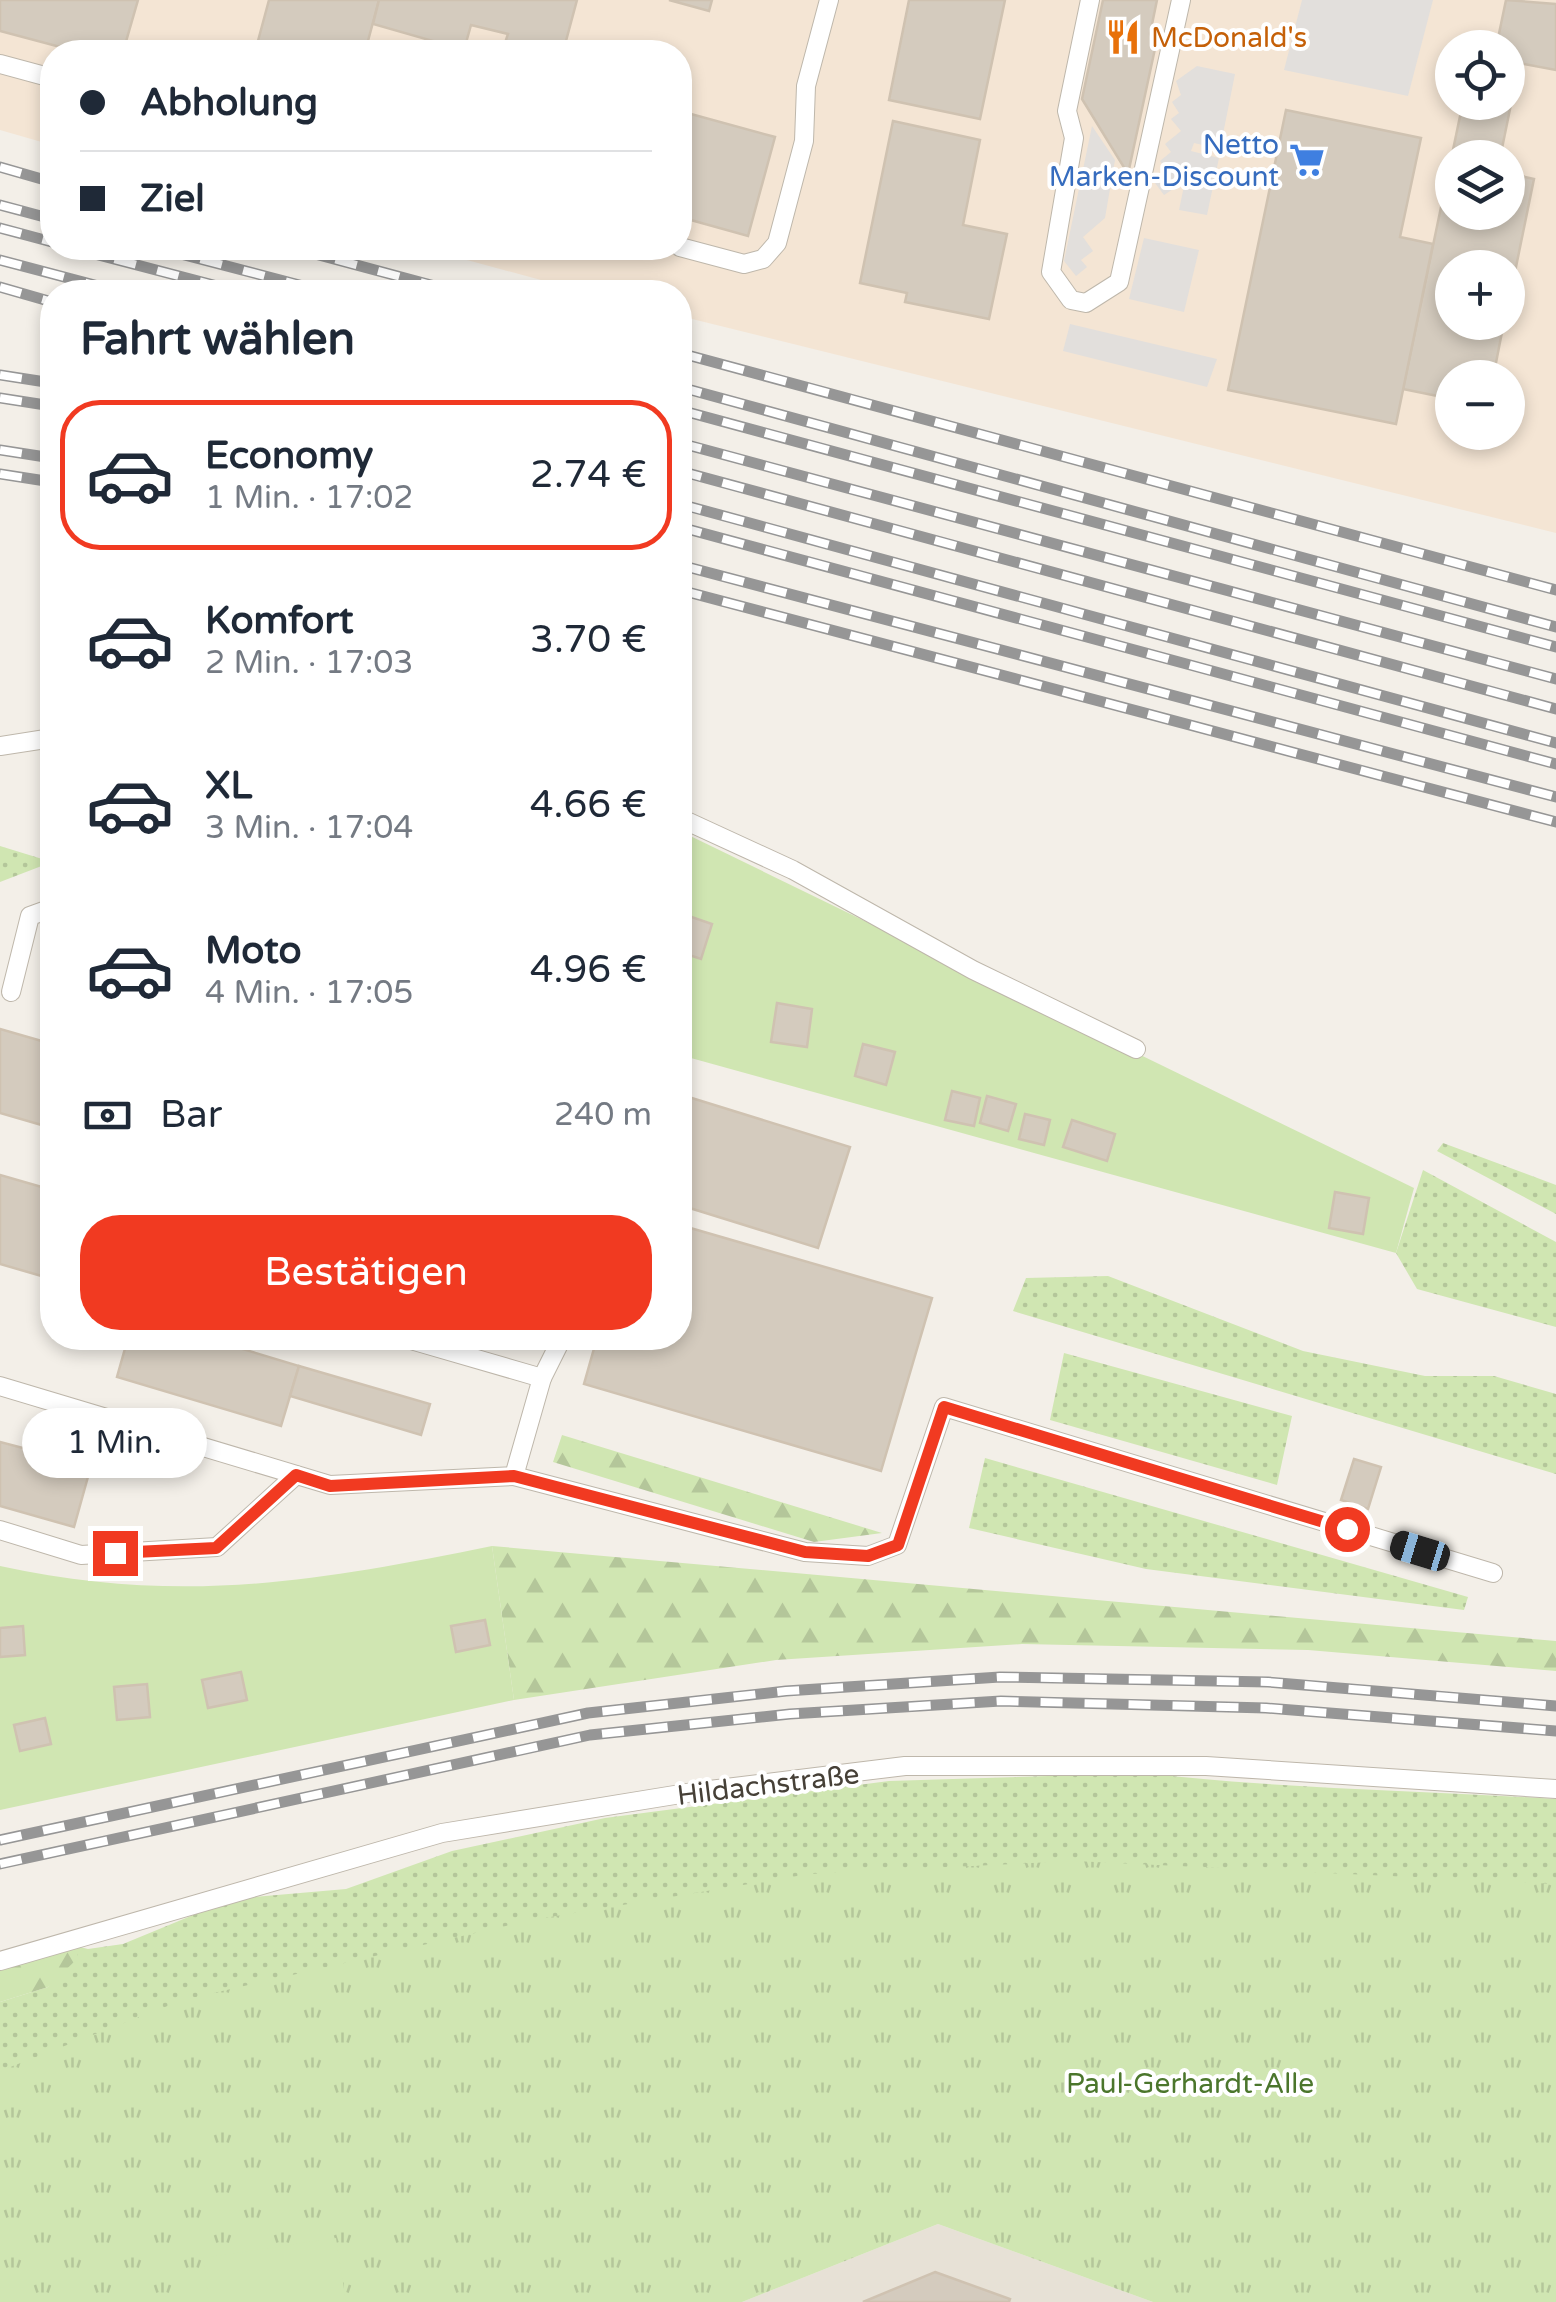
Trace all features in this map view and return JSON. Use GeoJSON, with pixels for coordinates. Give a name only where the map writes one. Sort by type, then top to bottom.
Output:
{"type":"FeatureCollection","features":[{"type":"Feature","properties":{"kind":"lane"},"geometry":{"type":"LineString","coordinates":[[692,250],[744,264],[763,259],[777,242],[804,140],[806,86],[829,0]]}},
{"type":"Feature","properties":{"kind":"lane"},"geometry":{"type":"LineString","coordinates":[[1090,0],[1067,111],[1074,138],[1051,272],[1071,300],[1086,303],[1120,282],[1181,0]]}},
{"type":"Feature","properties":{"kind":"lane"},"geometry":{"type":"LineString","coordinates":[[0,64],[40,75]]}},
{"type":"Feature","properties":{"kind":"lane"},"geometry":{"type":"LineString","coordinates":[[0,746],[40,740]]}},
{"type":"Feature","properties":{"kind":"lane"},"geometry":{"type":"LineString","coordinates":[[692,824],[793,870],[973,970],[1136,1048]]}},
{"type":"Feature","properties":{"kind":"lane"},"geometry":{"type":"LineString","coordinates":[[11,992],[30,916],[40,912]]}},
{"type":"Feature","properties":{"kind":"lane"},"geometry":{"type":"LineString","coordinates":[[445,1350],[542,1378]]}},
{"type":"Feature","properties":{"kind":"lane"},"geometry":{"type":"LineString","coordinates":[[514,1476],[542,1378],[556,1350]]}},
{"type":"Feature","properties":{"kind":"lane"},"geometry":{"type":"LineString","coordinates":[[0,1386],[330,1486],[514,1476],[805,1552],[868,1556],[898,1545],[944,1407],[1493,1573]]}},
{"type":"Feature","properties":{"kind":"lane"},"geometry":{"type":"LineString","coordinates":[[0,1530],[81,1555],[216,1548],[296,1475]]}},
{"type":"Feature","properties":{"kind":"lane","name":"Hildachstraße"},"geometry":{"type":"LineString","coordinates":[[0,1961],[442,1832],[692,1792],[906,1766],[1206,1766],[1556,1789]]}},
{"type":"Feature","properties":{"kind":"shaded area"},"geometry":{"type":"Polygon","coordinates":[[[0,0],[1556,0],[1556,533],[692,319],[692,280],[541,280],[467,260],[692,260],[692,40],[40,40],[40,142],[0,130],[0,0]]]}},
{"type":"Feature","properties":{"kind":"shaded area"},"geometry":{"type":"Polygon","coordinates":[[[1302,0],[1433,0],[1408,96],[1284,70],[1302,0]]]}},
{"type":"Feature","properties":{"kind":"shaded area"},"geometry":{"type":"Polygon","coordinates":[[[1197,66],[1235,74],[1220,149],[1194,143],[1191,151],[1219,158],[1207,215],[1179,210],[1185,181],[1164,195],[1155,183],[1168,173],[1160,161],[1171,152],[1165,144],[1181,131],[1171,119],[1179,113],[1172,102],[1181,95],[1176,81],[1197,66]]]}},
{"type":"Feature","properties":{"kind":"shaded area"},"geometry":{"type":"Polygon","coordinates":[[[1092,126],[1115,160],[1105,218],[1083,237],[1093,251],[1081,260],[1087,267],[1076,276],[1064,261],[1092,126]]]}},
{"type":"Feature","properties":{"kind":"shaded area"},"geometry":{"type":"Polygon","coordinates":[[[1144,238],[1199,250],[1184,312],[1129,299],[1144,238]]]}},
{"type":"Feature","properties":{"kind":"shaded area"},"geometry":{"type":"Polygon","coordinates":[[[1070,324],[1217,359],[1207,387],[1063,351],[1070,324]]]}},
{"type":"Feature","properties":{"kind":"shaded area"},"geometry":{"type":"Polygon","coordinates":[[[938,2224],[1153,2302],[742,2302],[938,2224]]]}},
{"type":"Feature","properties":{"kind":"green space"},"geometry":{"type":"Polygon","coordinates":[[[692,837],[1414,1188],[1396,1253],[692,1058],[692,837]]]}},
{"type":"Feature","properties":{"kind":"green space"},"geometry":{"type":"Polygon","coordinates":[[[0,846],[40,858],[40,867],[0,882],[0,846]]]}},
{"type":"Feature","properties":{"kind":"green space"},"geometry":{"type":"Polygon","coordinates":[[[1443,1143],[1556,1185],[1556,1214],[1437,1151],[1443,1143]]]}},
{"type":"Feature","properties":{"kind":"green space"},"geometry":{"type":"Polygon","coordinates":[[[1423,1170],[1556,1242],[1556,1327],[1417,1289],[1396,1253],[1423,1170]]]}},
{"type":"Feature","properties":{"kind":"green space"},"geometry":{"type":"Polygon","coordinates":[[[1108,1276],[1303,1351],[1425,1376],[1494,1376],[1556,1394],[1556,1474],[1013,1311],[1026,1278],[1108,1276]]]}},
{"type":"Feature","properties":{"kind":"green space"},"geometry":{"type":"Polygon","coordinates":[[[1064,1353],[1292,1416],[1277,1485],[1050,1420],[1064,1353]]]}},
{"type":"Feature","properties":{"kind":"green space"},"geometry":{"type":"Polygon","coordinates":[[[562,1435],[882,1533],[814,1542],[553,1462],[562,1435]]]}},
{"type":"Feature","properties":{"kind":"green space"},"geometry":{"type":"Polygon","coordinates":[[[985,1458],[1468,1597],[1464,1610],[1146,1569],[969,1528],[985,1458]]]}},
{"type":"Feature","properties":{"kind":"green space"},"geometry":{"type":"Polygon","coordinates":[[[492,1546],[1556,1641],[1556,1671],[1308,1650],[1022,1644],[776,1660],[514,1700],[492,1546]]]}},
{"type":"Feature","properties":{"kind":"green space"},"geometry":{"type":"Polygon","coordinates":[[[492,1546],[514,1700],[0,1810],[0,1566],[128,1584],[247,1584],[366,1570],[492,1546]]]}},
{"type":"Feature","properties":{"kind":"green space"},"geometry":{"type":"Polygon","coordinates":[[[1144,1773],[1298,1786],[1556,1799],[1556,1933],[0,2105],[0,2002],[48,1987],[76,1946],[88,1949],[123,1944],[232,1899],[346,1889],[452,1851],[605,1818],[889,1781],[1144,1773]]]}},
{"type":"Feature","properties":{"kind":"green space","name":"Paul-Gerhardt-Alle"},"geometry":{"type":"Polygon","coordinates":[[[1074,1861],[1556,1884],[1556,2302],[1153,2302],[938,2224],[742,2302],[0,2302],[0,2071],[183,2000],[532,1920],[809,1874],[1074,1861]]]}},
{"type":"Feature","properties":{"kind":"green space"},"geometry":{"type":"Polygon","coordinates":[[[76,1946],[78,1958],[48,1987],[0,2002],[0,1969],[76,1946]]]}},
{"type":"Feature","properties":{"kind":"green space"},"geometry":{"type":"Polygon","coordinates":[[[336,2238],[346,2302],[209,2302],[203,2258],[336,2238]]]}},
{"type":"Feature","properties":{"kind":"building"},"geometry":{"type":"Polygon","coordinates":[[[0,0],[138,0],[126,40],[40,42],[0,31],[0,0]]]}},
{"type":"Feature","properties":{"kind":"building"},"geometry":{"type":"Polygon","coordinates":[[[269,0],[379,0],[368,40],[258,40],[269,0]]]}},
{"type":"Feature","properties":{"kind":"building"},"geometry":{"type":"Polygon","coordinates":[[[379,0],[577,0],[566,40],[506,40],[508,34],[471,25],[467,40],[429,40],[373,24],[379,0]]]}},
{"type":"Feature","properties":{"kind":"building"},"geometry":{"type":"Polygon","coordinates":[[[669,0],[712,0],[709,11],[669,0]]]}},
{"type":"Feature","properties":{"kind":"building"},"geometry":{"type":"Polygon","coordinates":[[[909,0],[1005,0],[980,119],[889,100],[909,0]]]}},
{"type":"Feature","properties":{"kind":"building"},"geometry":{"type":"Polygon","coordinates":[[[1103,0],[1157,0],[1150,34],[1156,44],[1128,174],[1082,99],[1103,0]]]}},
{"type":"Feature","properties":{"kind":"building"},"geometry":{"type":"Polygon","coordinates":[[[1506,0],[1556,4],[1556,70],[1525,64],[1525,30],[1500,30],[1506,0]]]}},
{"type":"Feature","properties":{"kind":"building"},"geometry":{"type":"Polygon","coordinates":[[[1286,110],[1421,138],[1400,237],[1433,244],[1396,424],[1228,390],[1286,110]]]}},
{"type":"Feature","properties":{"kind":"building"},"geometry":{"type":"Polygon","coordinates":[[[692,114],[775,137],[748,236],[692,220],[692,114]]]}},
{"type":"Feature","properties":{"kind":"building"},"geometry":{"type":"Polygon","coordinates":[[[1459,120],[1508,120],[1504,140],[1455,140],[1459,120]]]}},
{"type":"Feature","properties":{"kind":"building"},"geometry":{"type":"Polygon","coordinates":[[[893,121],[980,140],[963,225],[1007,234],[989,319],[905,302],[907,293],[860,283],[893,121]]]}},
{"type":"Feature","properties":{"kind":"building"},"geometry":{"type":"Polygon","coordinates":[[[1525,177],[1534,179],[1525,223],[1525,177]]]}},
{"type":"Feature","properties":{"kind":"building"},"geometry":{"type":"Polygon","coordinates":[[[1436,230],[1524,230],[1519,250],[1435,250],[1435,340],[1500,340],[1497,360],[1435,360],[1435,396],[1403,389],[1436,230]]]}},
{"type":"Feature","properties":{"kind":"building"},"geometry":{"type":"Polygon","coordinates":[[[692,917],[712,924],[701,959],[692,956],[692,917]]]}},
{"type":"Feature","properties":{"kind":"building"},"geometry":{"type":"Polygon","coordinates":[[[777,1003],[812,1009],[807,1047],[771,1042],[777,1003]]]}},
{"type":"Feature","properties":{"kind":"building"},"geometry":{"type":"Polygon","coordinates":[[[0,1029],[40,1041],[40,1125],[0,1113],[0,1029]]]}},
{"type":"Feature","properties":{"kind":"building"},"geometry":{"type":"Polygon","coordinates":[[[863,1044],[895,1052],[886,1085],[855,1076],[863,1044]]]}},
{"type":"Feature","properties":{"kind":"building"},"geometry":{"type":"Polygon","coordinates":[[[952,1091],[980,1098],[974,1126],[945,1120],[952,1091]]]}},
{"type":"Feature","properties":{"kind":"building"},"geometry":{"type":"Polygon","coordinates":[[[987,1096],[1016,1104],[1008,1131],[980,1123],[987,1096]]]}},
{"type":"Feature","properties":{"kind":"building"},"geometry":{"type":"Polygon","coordinates":[[[692,1098],[850,1147],[818,1248],[692,1209],[692,1098]]]}},
{"type":"Feature","properties":{"kind":"building"},"geometry":{"type":"Polygon","coordinates":[[[1025,1114],[1050,1120],[1044,1145],[1019,1139],[1025,1114]]]}},
{"type":"Feature","properties":{"kind":"building"},"geometry":{"type":"Polygon","coordinates":[[[1072,1120],[1115,1134],[1107,1161],[1063,1147],[1072,1120]]]}},
{"type":"Feature","properties":{"kind":"building"},"geometry":{"type":"Polygon","coordinates":[[[0,1175],[40,1187],[40,1276],[0,1264],[0,1175]]]}},
{"type":"Feature","properties":{"kind":"building"},"geometry":{"type":"Polygon","coordinates":[[[1335,1192],[1369,1198],[1363,1234],[1329,1228],[1335,1192]]]}},
{"type":"Feature","properties":{"kind":"building"},"geometry":{"type":"Polygon","coordinates":[[[692,1228],[932,1298],[881,1471],[584,1384],[594,1350],[692,1350],[692,1228]]]}},
{"type":"Feature","properties":{"kind":"building"},"geometry":{"type":"Polygon","coordinates":[[[125,1350],[246,1350],[299,1366],[281,1426],[117,1377],[125,1350]]]}},
{"type":"Feature","properties":{"kind":"building"},"geometry":{"type":"Polygon","coordinates":[[[299,1366],[430,1404],[421,1435],[290,1396],[299,1366]]]}},
{"type":"Feature","properties":{"kind":"building"},"geometry":{"type":"Polygon","coordinates":[[[0,1442],[91,1466],[74,1527],[0,1506],[0,1442]]]}},
{"type":"Feature","properties":{"kind":"building"},"geometry":{"type":"Polygon","coordinates":[[[1354,1459],[1381,1467],[1368,1509],[1341,1500],[1354,1459]]]}},
{"type":"Feature","properties":{"kind":"building"},"geometry":{"type":"Polygon","coordinates":[[[485,1620],[490,1645],[456,1652],[451,1626],[485,1620]]]}},
{"type":"Feature","properties":{"kind":"building"},"geometry":{"type":"Polygon","coordinates":[[[23,1626],[25,1655],[0,1657],[0,1628],[23,1626]]]}},
{"type":"Feature","properties":{"kind":"building"},"geometry":{"type":"Polygon","coordinates":[[[241,1672],[247,1700],[208,1708],[202,1680],[241,1672]]]}},
{"type":"Feature","properties":{"kind":"building"},"geometry":{"type":"Polygon","coordinates":[[[147,1684],[150,1717],[117,1720],[114,1687],[147,1684]]]}},
{"type":"Feature","properties":{"kind":"building"},"geometry":{"type":"Polygon","coordinates":[[[45,1718],[51,1744],[20,1751],[14,1725],[45,1718]]]}},
{"type":"Feature","properties":{"kind":"building"},"geometry":{"type":"Polygon","coordinates":[[[935,2272],[1010,2299],[1009,2302],[863,2302],[935,2272]]]}},
{"type":"Feature","properties":{"kind":"railway"},"geometry":{"type":"LineString","coordinates":[[0,167],[40,179]]}},
{"type":"Feature","properties":{"kind":"railway"},"geometry":{"type":"LineString","coordinates":[[0,205],[40,216]]}},
{"type":"Feature","properties":{"kind":"railway"},"geometry":{"type":"LineString","coordinates":[[0,228],[40,239]]}},
{"type":"Feature","properties":{"kind":"railway"},"geometry":{"type":"LineString","coordinates":[[0,260],[76,280]]}},
{"type":"Feature","properties":{"kind":"railway"},"geometry":{"type":"LineString","coordinates":[[118,260],[194,280]]}},
{"type":"Feature","properties":{"kind":"railway"},"geometry":{"type":"LineString","coordinates":[[204,260],[280,280]]}},
{"type":"Feature","properties":{"kind":"railway"},"geometry":{"type":"LineString","coordinates":[[338,260],[412,280]]}},
{"type":"Feature","properties":{"kind":"railway"},"geometry":{"type":"LineString","coordinates":[[0,287],[40,299]]}},
{"type":"Feature","properties":{"kind":"railway"},"geometry":{"type":"LineString","coordinates":[[692,356],[1556,590]]}},
{"type":"Feature","properties":{"kind":"railway"},"geometry":{"type":"LineString","coordinates":[[0,375],[40,381]]}},
{"type":"Feature","properties":{"kind":"railway"},"geometry":{"type":"LineString","coordinates":[[692,390],[1556,627]]}},
{"type":"Feature","properties":{"kind":"railway"},"geometry":{"type":"LineString","coordinates":[[0,398],[40,404]]}},
{"type":"Feature","properties":{"kind":"railway"},"geometry":{"type":"LineString","coordinates":[[692,413],[1556,647]]}},
{"type":"Feature","properties":{"kind":"railway"},"geometry":{"type":"LineString","coordinates":[[692,446],[1556,679]]}},
{"type":"Feature","properties":{"kind":"railway"},"geometry":{"type":"LineString","coordinates":[[0,450],[40,456]]}},
{"type":"Feature","properties":{"kind":"railway"},"geometry":{"type":"LineString","coordinates":[[0,474],[40,480]]}},
{"type":"Feature","properties":{"kind":"railway"},"geometry":{"type":"LineString","coordinates":[[692,474],[1556,709]]}},
{"type":"Feature","properties":{"kind":"railway"},"geometry":{"type":"LineString","coordinates":[[692,507],[1556,743]]}},
{"type":"Feature","properties":{"kind":"railway"},"geometry":{"type":"LineString","coordinates":[[692,530],[1556,764]]}},
{"type":"Feature","properties":{"kind":"railway"},"geometry":{"type":"LineString","coordinates":[[692,568],[1556,797]]}},
{"type":"Feature","properties":{"kind":"railway"},"geometry":{"type":"LineString","coordinates":[[692,593],[1556,822]]}},
{"type":"Feature","properties":{"kind":"railway"},"geometry":{"type":"LineString","coordinates":[[0,1840],[588,1713],[786,1691],[1000,1677],[1268,1682],[1556,1706]]}},
{"type":"Feature","properties":{"kind":"railway"},"geometry":{"type":"LineString","coordinates":[[0,1864],[590,1735],[790,1714],[1001,1701],[1266,1708],[1556,1731]]}},
{"type":"Feature","properties":{"kind":"place","name":"McDonald's"},"geometry":{"type":"Point","coordinates":[1123,37]}},
{"type":"Feature","properties":{"kind":"place","name":"Netto Marken-Discount"},"geometry":{"type":"Point","coordinates":[1307,160]}},
{"type":"Feature","properties":{"kind":"route"},"geometry":{"type":"LineString","coordinates":[[115,1553],[216,1548],[296,1475],[330,1486],[514,1476],[805,1552],[868,1556],[898,1545],[944,1407],[1347,1529]]}}]}
